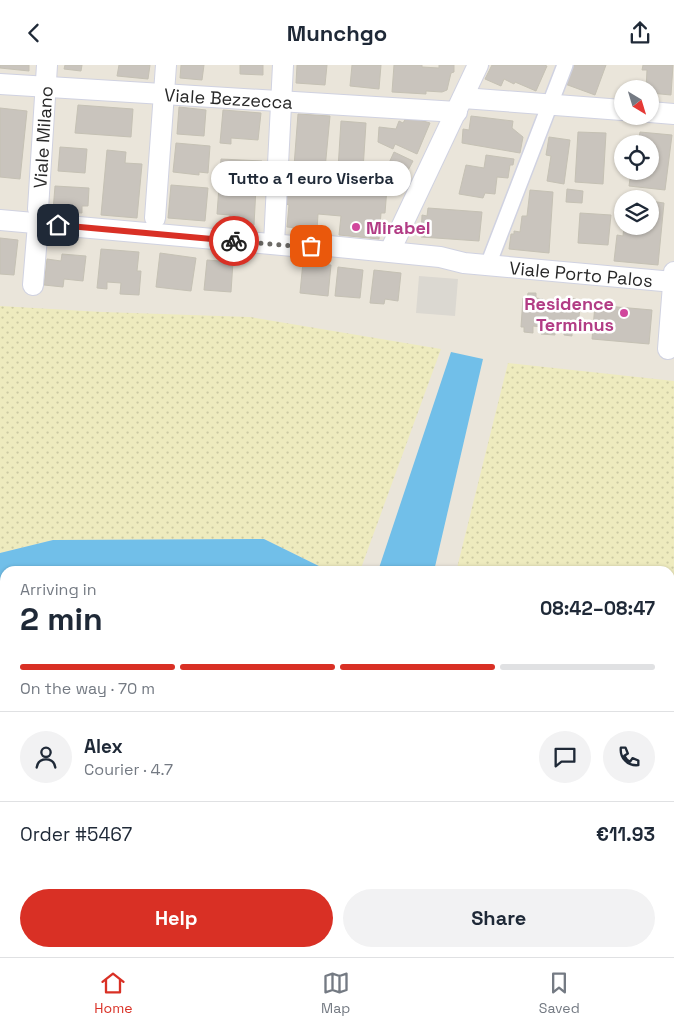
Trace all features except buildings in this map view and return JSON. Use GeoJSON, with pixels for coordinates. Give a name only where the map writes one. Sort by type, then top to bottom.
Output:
{"type":"FeatureCollection","features":[{"type":"Feature","properties":{"kind":"street","name":"Viale Milano"},"geometry":{"type":"LineString","coordinates":[[33,285],[47,65]]}},
{"type":"Feature","properties":{"kind":"street"},"geometry":{"type":"LineString","coordinates":[[155,218],[166,65]]}},
{"type":"Feature","properties":{"kind":"street"},"geometry":{"type":"LineString","coordinates":[[274,245],[283,65]]}},
{"type":"Feature","properties":{"kind":"street"},"geometry":{"type":"LineString","coordinates":[[390,251],[478,65]]}},
{"type":"Feature","properties":{"kind":"street"},"geometry":{"type":"LineString","coordinates":[[488,265],[565,65]]}},
{"type":"Feature","properties":{"kind":"street","name":"Viale Bezzecca"},"geometry":{"type":"LineString","coordinates":[[0,83],[281,101],[549,105],[614,109]]}},
{"type":"Feature","properties":{"kind":"street"},"geometry":{"type":"LineString","coordinates":[[659,113],[674,114]]}},
{"type":"Feature","properties":{"kind":"street","name":"Viale Porto Palos"},"geometry":{"type":"LineString","coordinates":[[0,220],[38,217],[274,245],[329,245],[440,257],[464,263],[674,279]]}},
{"type":"Feature","properties":{"kind":"street"},"geometry":{"type":"LineString","coordinates":[[668,349],[674,279]]}},
{"type":"Feature","properties":{"kind":"sand"},"geometry":{"type":"Polygon","coordinates":[[[0,306],[102,312],[250,317],[441,349],[362,566],[319,566],[264,539],[53,540],[0,553],[0,306]]]}},
{"type":"Feature","properties":{"kind":"sand"},"geometry":{"type":"Polygon","coordinates":[[[508,363],[674,381],[674,566],[457,566],[508,363]]]}},
{"type":"Feature","properties":{"kind":"shaded area"},"geometry":{"type":"Polygon","coordinates":[[[419,276],[458,279],[455,316],[416,313],[419,276]]]}},
{"type":"Feature","properties":{"kind":"water"},"geometry":{"type":"Polygon","coordinates":[[[451,352],[483,359],[435,566],[380,566],[451,352]]]}},
{"type":"Feature","properties":{"kind":"water"},"geometry":{"type":"Polygon","coordinates":[[[264,539],[319,566],[0,566],[0,553],[53,540],[264,539]]]}},
{"type":"Feature","properties":{"kind":"way so far"},"geometry":{"type":"LineString","coordinates":[[234,241],[311,246]]}},
{"type":"Feature","properties":{"kind":"place","name":"Mirabel"},"geometry":{"type":"Point","coordinates":[356,227]}},
{"type":"Feature","properties":{"kind":"place","name":"Tutto a 1 euro Viserba"},"geometry":{"type":"Point","coordinates":[311,246]}},
{"type":"Feature","properties":{"kind":"place","name":"Residence Terminus"},"geometry":{"type":"Point","coordinates":[624,313]}},
{"type":"Feature","properties":{"kind":"route"},"geometry":{"type":"LineString","coordinates":[[58,225],[234,241]]}}]}
